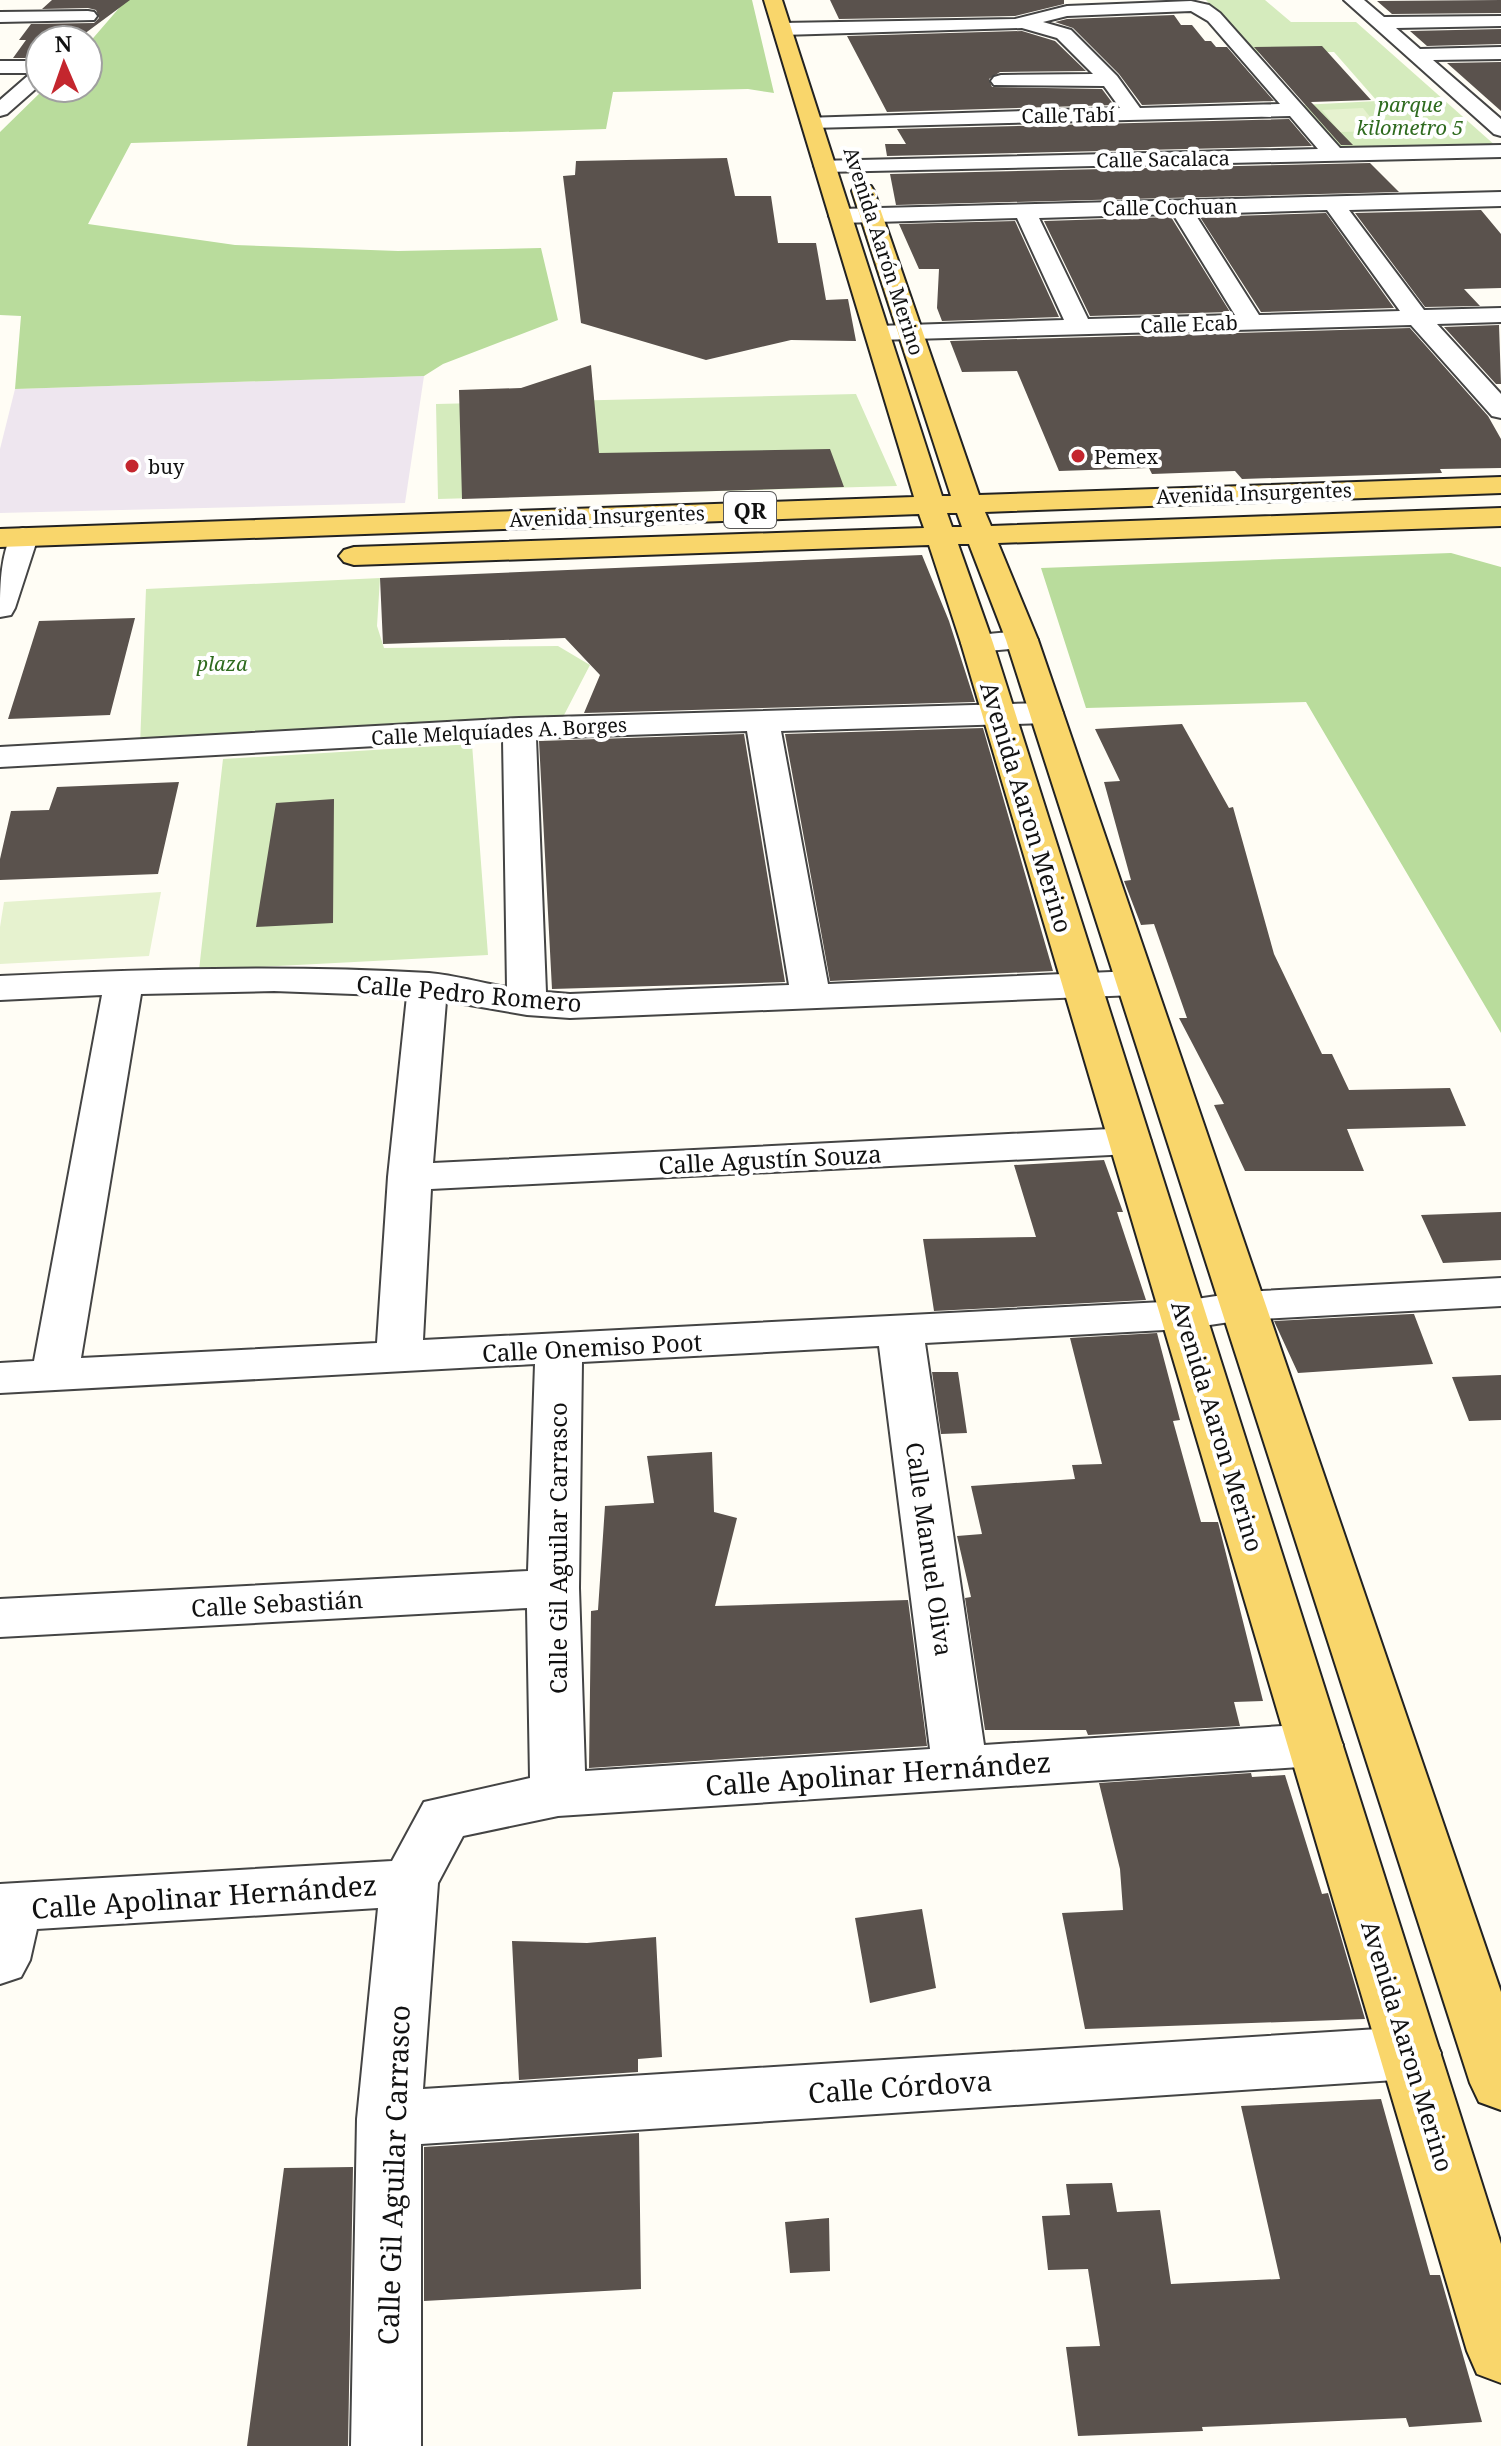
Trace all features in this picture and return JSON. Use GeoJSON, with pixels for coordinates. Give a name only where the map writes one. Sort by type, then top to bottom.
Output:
{"type":"FeatureCollection","features":[{"type":"Feature","properties":{"kind":"main road","name":"Avenida Aarón Merino"},"geometry":{"type":"LineString","coordinates":[[773,0],[877,333],[956,520]]}},
{"type":"Feature","properties":{"kind":"main road"},"geometry":{"type":"LineString","coordinates":[[800,0],[819,54]]}},
{"type":"Feature","properties":{"kind":"main road","name":"Avenida Aarón Merino"},"geometry":{"type":"LineString","coordinates":[[832,95],[911,333],[956,520]]}},
{"type":"Feature","properties":{"kind":"main road","name":"Avenida Insurgentes"},"geometry":{"type":"LineString","coordinates":[[329,556],[956,520],[1203,495],[1501,485]]}},
{"type":"Feature","properties":{"kind":"main road"},"geometry":{"type":"LineString","coordinates":[[1335,490],[1494,538]]}},
{"type":"Feature","properties":{"kind":"main road"},"geometry":{"type":"LineString","coordinates":[[1295,492],[1279,503],[1277,508],[1283,514],[1307,524]]}},
{"type":"Feature","properties":{"kind":"main road"},"geometry":{"type":"LineString","coordinates":[[1203,495],[1229,504],[1234,510],[1235,516],[1225,527]]}},
{"type":"Feature","properties":{"kind":"main road","name":"Avenida Insurgentes"},"geometry":{"type":"LineString","coordinates":[[11,538],[956,520],[1225,527],[1501,517]]}},
{"type":"Feature","properties":{"kind":"main road","name":"Avenida Aaron Merino"},"geometry":{"type":"LineString","coordinates":[[956,520],[999,642],[1046,713],[1501,2083]]}},
{"type":"Feature","properties":{"kind":"main road"},"geometry":{"type":"LineString","coordinates":[[1403,521],[1494,538]]}},
{"type":"Feature","properties":{"kind":"main road"},"geometry":{"type":"LineString","coordinates":[[7,566],[45,565]]}},
{"type":"Feature","properties":{"kind":"main road","name":"Avenida Aaron Merino"},"geometry":{"type":"LineString","coordinates":[[999,642],[999,714],[1501,2351]]}},
{"type":"Feature","properties":{"kind":"street"},"geometry":{"type":"LineString","coordinates":[[1353,0],[1498,125]]}},
{"type":"Feature","properties":{"kind":"street"},"geometry":{"type":"LineString","coordinates":[[782,29],[1025,23],[1067,11],[1163,5],[1203,9],[1214,17],[1335,155]]}},
{"type":"Feature","properties":{"kind":"street"},"geometry":{"type":"LineString","coordinates":[[0,17],[88,16]]}},
{"type":"Feature","properties":{"kind":"street"},"geometry":{"type":"LineString","coordinates":[[1379,23],[1501,21]]}},
{"type":"Feature","properties":{"kind":"street"},"geometry":{"type":"LineString","coordinates":[[1025,23],[1064,34],[1110,80],[1134,114]]}},
{"type":"Feature","properties":{"kind":"street"},"geometry":{"type":"LineString","coordinates":[[1415,55],[1501,53]]}},
{"type":"Feature","properties":{"kind":"street"},"geometry":{"type":"LineString","coordinates":[[0,67],[24,67]]}},
{"type":"Feature","properties":{"kind":"street"},"geometry":{"type":"LineString","coordinates":[[1001,81],[1110,80]]}},
{"type":"Feature","properties":{"kind":"street"},"geometry":{"type":"LineString","coordinates":[[1454,89],[1485,88]]}},
{"type":"Feature","properties":{"kind":"street"},"geometry":{"type":"LineString","coordinates":[[0,110],[24,89]]}},
{"type":"Feature","properties":{"kind":"street","name":"Calle Tabí"},"geometry":{"type":"LineString","coordinates":[[811,122],[1296,110]]}},
{"type":"Feature","properties":{"kind":"street","name":"Calle Sacalaca"},"geometry":{"type":"LineString","coordinates":[[825,166],[1501,151]]}},
{"type":"Feature","properties":{"kind":"street"},"geometry":{"type":"LineString","coordinates":[[1370,154],[1416,201]]}},
{"type":"Feature","properties":{"kind":"street","name":"Calle Cochuan"},"geometry":{"type":"LineString","coordinates":[[840,216],[1416,201],[1498,203]]}},
{"type":"Feature","properties":{"kind":"street"},"geometry":{"type":"LineString","coordinates":[[1333,203],[1417,317],[1501,410]]}},
{"type":"Feature","properties":{"kind":"street"},"geometry":{"type":"LineString","coordinates":[[1180,207],[1251,321]]}},
{"type":"Feature","properties":{"kind":"street"},"geometry":{"type":"LineString","coordinates":[[1024,210],[1079,327]]}},
{"type":"Feature","properties":{"kind":"street","name":"Calle Ecab"},"geometry":{"type":"LineString","coordinates":[[877,333],[1501,315]]}},
{"type":"Feature","properties":{"kind":"street"},"geometry":{"type":"LineString","coordinates":[[0,608],[11,538]]}},
{"type":"Feature","properties":{"kind":"street","name":"Calle Melquíades A. Borges"},"geometry":{"type":"LineString","coordinates":[[0,757],[519,728],[1046,713]]}},
{"type":"Feature","properties":{"kind":"street"},"geometry":{"type":"LineString","coordinates":[[762,720],[810,994]]}},
{"type":"Feature","properties":{"kind":"street"},"geometry":{"type":"LineString","coordinates":[[519,728],[527,1003]]}},
{"type":"Feature","properties":{"kind":"street","name":"Calle Pedro Romero"},"geometry":{"type":"LineString","coordinates":[[0,988],[124,982],[365,981],[428,985],[527,1003],[570,1006],[1135,983]]}},
{"type":"Feature","properties":{"kind":"street"},"geometry":{"type":"LineString","coordinates":[[55,1374],[124,982]]}},
{"type":"Feature","properties":{"kind":"street"},"geometry":{"type":"LineString","coordinates":[[399,1358],[410,1177],[428,985]]}},
{"type":"Feature","properties":{"kind":"street","name":"Calle Agustín Souza"},"geometry":{"type":"LineString","coordinates":[[410,1177],[1130,1141]]}},
{"type":"Feature","properties":{"kind":"street","name":"Calle Onemiso Poot"},"geometry":{"type":"LineString","coordinates":[[0,1378],[1183,1315],[1243,1306],[1501,1292]]}},
{"type":"Feature","properties":{"kind":"street","name":"Calle Manuel Oliva"},"geometry":{"type":"LineString","coordinates":[[900,1330],[960,1768]]}},
{"type":"Feature","properties":{"kind":"street","name":"Calle Gil Aguilar Carrasco"},"geometry":{"type":"LineString","coordinates":[[558,1794],[553,1588],[559,1349]]}},
{"type":"Feature","properties":{"kind":"street","name":"Calle Sebastián"},"geometry":{"type":"LineString","coordinates":[[0,1618],[553,1588]]}},
{"type":"Feature","properties":{"kind":"street","name":"Calle Apolinar Hernández"},"geometry":{"type":"LineString","coordinates":[[444,1818],[558,1794],[1315,1745]]}},
{"type":"Feature","properties":{"kind":"street","name":"Calle Gil Aguilar Carrasco"},"geometry":{"type":"LineString","coordinates":[[386,2446],[389,2119],[409,1883],[444,1818]]}},
{"type":"Feature","properties":{"kind":"street","name":"Calle Apolinar Hernández"},"geometry":{"type":"LineString","coordinates":[[4,1925],[409,1883]]}},
{"type":"Feature","properties":{"kind":"street","name":"Calle Córdova"},"geometry":{"type":"LineString","coordinates":[[389,2119],[1410,2053]]}},
{"type":"Feature","properties":{"kind":"shaded area"},"geometry":{"type":"Polygon","coordinates":[[[424,376],[405,503],[0,513],[0,449],[15,389],[424,376]]]}},
{"type":"Feature","properties":{"kind":"green space"},"geometry":{"type":"Polygon","coordinates":[[[126,0],[752,0],[774,93],[748,89],[613,92],[606,129],[131,143],[88,224],[235,245],[398,251],[541,248],[558,320],[443,364],[424,376],[15,389],[21,316],[0,315],[0,132],[29,104],[104,104],[104,25],[126,0]]]}},
{"type":"Feature","properties":{"kind":"green space","name":"parque kilometro 5"},"geometry":{"type":"Polygon","coordinates":[[[1206,0],[1265,0],[1291,22],[1356,22],[1497,147],[1339,151],[1301,105],[1377,101],[1334,52],[1255,53],[1206,0]]]}},
{"type":"Feature","properties":{"kind":"green space"},"geometry":{"type":"Polygon","coordinates":[[[1363,108],[1381,131],[1340,132],[1322,110],[1363,108]]]}},
{"type":"Feature","properties":{"kind":"green space"},"geometry":{"type":"Polygon","coordinates":[[[856,394],[897,486],[438,499],[436,404],[856,394]]]}},
{"type":"Feature","properties":{"kind":"green space"},"geometry":{"type":"Polygon","coordinates":[[[1451,553],[1501,567],[1501,1033],[1306,702],[1086,708],[1041,568],[1451,553]]]}},
{"type":"Feature","properties":{"kind":"green space","name":"plaza"},"geometry":{"type":"Polygon","coordinates":[[[380,578],[377,626],[384,648],[558,646],[590,665],[563,717],[140,746],[146,589],[380,578]]]}},
{"type":"Feature","properties":{"kind":"green space"},"geometry":{"type":"Polygon","coordinates":[[[472,744],[488,955],[199,970],[223,759],[472,744]]]}},
{"type":"Feature","properties":{"kind":"green space"},"geometry":{"type":"Polygon","coordinates":[[[161,892],[149,956],[0,964],[4,902],[161,892]]]}},
{"type":"Feature","properties":{"kind":"building"},"geometry":{"type":"Polygon","coordinates":[[[52,0],[130,0],[98,24],[31,24],[94,23],[99,18],[96,10],[88,8],[42,9],[52,0]]]}},
{"type":"Feature","properties":{"kind":"building"},"geometry":{"type":"Polygon","coordinates":[[[830,0],[1064,0],[1064,4],[1015,16],[839,19],[830,0]]]}},
{"type":"Feature","properties":{"kind":"building"},"geometry":{"type":"Polygon","coordinates":[[[1501,0],[1501,13],[1392,14],[1377,1],[1501,0]]]}},
{"type":"Feature","properties":{"kind":"building"},"geometry":{"type":"Polygon","coordinates":[[[1174,15],[1181,25],[1192,25],[1205,41],[1211,41],[1216,47],[1227,47],[1274,101],[1142,105],[1119,74],[1073,28],[1055,22],[1174,15]]]}},
{"type":"Feature","properties":{"kind":"building"},"geometry":{"type":"Polygon","coordinates":[[[1501,29],[1501,44],[1427,46],[1410,31],[1501,29]]]}},
{"type":"Feature","properties":{"kind":"building"},"geometry":{"type":"Polygon","coordinates":[[[1022,31],[1055,41],[1086,71],[1000,72],[989,79],[992,87],[1102,89],[1114,105],[887,112],[847,36],[1022,31]]]}},
{"type":"Feature","properties":{"kind":"building"},"geometry":{"type":"Polygon","coordinates":[[[24,43],[24,58],[13,58],[24,43]]]}},
{"type":"Feature","properties":{"kind":"building"},"geometry":{"type":"Polygon","coordinates":[[[1322,46],[1371,100],[1311,102],[1353,145],[1341,145],[1254,47],[1322,46]]]}},
{"type":"Feature","properties":{"kind":"building"},"geometry":{"type":"Polygon","coordinates":[[[1501,62],[1501,111],[1447,63],[1501,62]]]}},
{"type":"Feature","properties":{"kind":"building"},"geometry":{"type":"Polygon","coordinates":[[[1289,119],[1312,146],[887,156],[885,144],[906,144],[897,129],[1289,119]]]}},
{"type":"Feature","properties":{"kind":"building"},"geometry":{"type":"Polygon","coordinates":[[[727,158],[735,196],[771,196],[778,243],[816,243],[826,300],[848,299],[856,341],[791,340],[706,360],[581,323],[563,176],[575,175],[576,161],[727,158]]]}},
{"type":"Feature","properties":{"kind":"building"},"geometry":{"type":"Polygon","coordinates":[[[1370,163],[1399,192],[896,205],[890,174],[1370,163]]]}},
{"type":"Feature","properties":{"kind":"building"},"geometry":{"type":"Polygon","coordinates":[[[1481,210],[1501,234],[1501,288],[1464,289],[1480,306],[1425,307],[1355,213],[1481,210]]]}},
{"type":"Feature","properties":{"kind":"building"},"geometry":{"type":"Polygon","coordinates":[[[1326,213],[1394,308],[1261,312],[1200,217],[1326,213]]]}},
{"type":"Feature","properties":{"kind":"building"},"geometry":{"type":"Polygon","coordinates":[[[1171,217],[1230,312],[1090,316],[1044,221],[1171,217]]]}},
{"type":"Feature","properties":{"kind":"building"},"geometry":{"type":"Polygon","coordinates":[[[1015,221],[1059,317],[942,321],[937,308],[939,269],[919,269],[899,224],[1015,221]]]}},
{"type":"Feature","properties":{"kind":"building"},"geometry":{"type":"Polygon","coordinates":[[[1499,325],[1501,384],[1496,384],[1444,327],[1499,325]]]}},
{"type":"Feature","properties":{"kind":"building"},"geometry":{"type":"Polygon","coordinates":[[[1410,328],[1488,416],[1501,439],[1501,468],[1440,469],[1442,473],[1242,479],[1235,471],[1152,474],[1149,468],[1059,471],[1017,371],[962,372],[950,341],[1410,328]]]}},
{"type":"Feature","properties":{"kind":"building"},"geometry":{"type":"Polygon","coordinates":[[[591,365],[599,453],[830,449],[844,487],[462,499],[459,390],[521,388],[591,365]]]}},
{"type":"Feature","properties":{"kind":"building"},"geometry":{"type":"Polygon","coordinates":[[[922,555],[949,621],[975,702],[584,713],[600,675],[565,638],[383,644],[380,578],[922,555]]]}},
{"type":"Feature","properties":{"kind":"building"},"geometry":{"type":"Polygon","coordinates":[[[135,618],[110,715],[8,719],[39,621],[135,618]]]}},
{"type":"Feature","properties":{"kind":"building"},"geometry":{"type":"Polygon","coordinates":[[[1182,724],[1229,808],[1233,807],[1274,954],[1322,1054],[1332,1054],[1349,1090],[1450,1088],[1466,1126],[1347,1129],[1364,1171],[1245,1171],[1214,1105],[1224,1104],[1179,1018],[1187,1018],[1154,924],[1141,925],[1124,881],[1131,880],[1104,782],[1120,781],[1095,729],[1182,724]]]}},
{"type":"Feature","properties":{"kind":"building"},"geometry":{"type":"Polygon","coordinates":[[[983,728],[1053,971],[830,981],[785,734],[983,728]]]}},
{"type":"Feature","properties":{"kind":"building"},"geometry":{"type":"Polygon","coordinates":[[[744,734],[785,982],[552,989],[539,741],[744,734]]]}},
{"type":"Feature","properties":{"kind":"building"},"geometry":{"type":"Polygon","coordinates":[[[179,782],[158,874],[0,880],[0,859],[11,811],[49,810],[57,787],[179,782]]]}},
{"type":"Feature","properties":{"kind":"building"},"geometry":{"type":"Polygon","coordinates":[[[334,799],[333,923],[256,927],[276,803],[334,799]]]}},
{"type":"Feature","properties":{"kind":"building"},"geometry":{"type":"Polygon","coordinates":[[[1104,1160],[1123,1212],[1117,1212],[1146,1300],[934,1311],[923,1239],[1036,1237],[1014,1165],[1104,1160]]]}},
{"type":"Feature","properties":{"kind":"building"},"geometry":{"type":"Polygon","coordinates":[[[1501,1212],[1501,1260],[1443,1263],[1421,1215],[1501,1212]]]}},
{"type":"Feature","properties":{"kind":"building"},"geometry":{"type":"Polygon","coordinates":[[[1414,1314],[1433,1364],[1298,1373],[1274,1321],[1414,1314]]]}},
{"type":"Feature","properties":{"kind":"building"},"geometry":{"type":"Polygon","coordinates":[[[1157,1333],[1180,1420],[1173,1421],[1201,1522],[1218,1522],[1263,1701],[1234,1702],[1240,1726],[1088,1735],[1086,1730],[985,1730],[965,1598],[971,1597],[957,1536],[982,1534],[971,1486],[1075,1479],[1072,1465],[1102,1464],[1070,1338],[1157,1333]]]}},
{"type":"Feature","properties":{"kind":"building"},"geometry":{"type":"Polygon","coordinates":[[[932,1372],[958,1372],[967,1433],[941,1434],[932,1372]]]}},
{"type":"Feature","properties":{"kind":"building"},"geometry":{"type":"Polygon","coordinates":[[[1501,1375],[1501,1420],[1469,1421],[1452,1377],[1501,1375]]]}},
{"type":"Feature","properties":{"kind":"building"},"geometry":{"type":"Polygon","coordinates":[[[712,1452],[714,1512],[737,1518],[715,1606],[908,1600],[927,1746],[589,1768],[591,1611],[598,1610],[605,1506],[654,1503],[647,1456],[712,1452]]]}},
{"type":"Feature","properties":{"kind":"building"},"geometry":{"type":"Polygon","coordinates":[[[1251,1773],[1252,1777],[1285,1775],[1322,1894],[1328,1893],[1365,2019],[1085,2029],[1062,1913],[1123,1910],[1120,1869],[1099,1783],[1251,1773]]]}},
{"type":"Feature","properties":{"kind":"building"},"geometry":{"type":"Polygon","coordinates":[[[922,1909],[936,1988],[870,2003],[855,1918],[922,1909]]]}},
{"type":"Feature","properties":{"kind":"building"},"geometry":{"type":"Polygon","coordinates":[[[656,1937],[662,2057],[638,2059],[638,2072],[519,2080],[512,1941],[587,1943],[656,1937]]]}},
{"type":"Feature","properties":{"kind":"building"},"geometry":{"type":"Polygon","coordinates":[[[1381,2099],[1430,2275],[1440,2275],[1482,2422],[1409,2427],[1406,2418],[1078,2436],[1066,2347],[1100,2346],[1088,2269],[1048,2270],[1042,2216],[1070,2215],[1066,2184],[1112,2183],[1117,2212],[1160,2210],[1171,2284],[1280,2279],[1241,2106],[1381,2099]]]}},
{"type":"Feature","properties":{"kind":"building"},"geometry":{"type":"Polygon","coordinates":[[[639,2133],[641,2289],[424,2301],[424,2147],[639,2133]]]}},
{"type":"Feature","properties":{"kind":"building"},"geometry":{"type":"Polygon","coordinates":[[[353,2167],[348,2446],[247,2446],[284,2168],[353,2167]]]}},
{"type":"Feature","properties":{"kind":"building"},"geometry":{"type":"Polygon","coordinates":[[[829,2218],[830,2271],[790,2273],[785,2222],[829,2218]]]}},
{"type":"Feature","properties":{"kind":"place","name":"Pemex"},"geometry":{"type":"Point","coordinates":[1078,456]}},
{"type":"Feature","properties":{"kind":"place","name":"buy"},"geometry":{"type":"Point","coordinates":[132,466]}}]}
